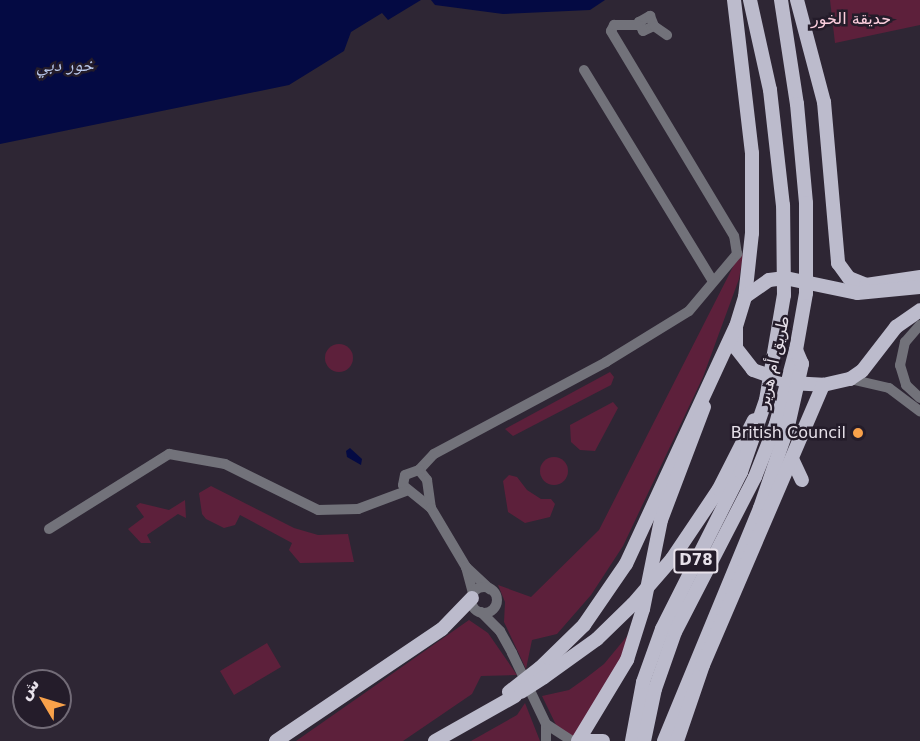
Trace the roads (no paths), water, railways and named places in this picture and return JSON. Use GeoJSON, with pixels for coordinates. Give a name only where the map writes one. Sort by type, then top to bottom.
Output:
{"type":"FeatureCollection","features":[{"type":"Feature","properties":{"kind":"main road"},"geometry":{"type":"LineString","coordinates":[[542,673],[584,625],[617,579],[702,393],[736,326],[746,297],[752,233],[753,153],[734,0]]}},
{"type":"Feature","properties":{"kind":"main road","name":"طريق أم هرير"},"geometry":{"type":"LineString","coordinates":[[644,741],[642,717],[662,629],[733,490],[765,405],[784,296],[783,205],[770,90],[750,0]]}},
{"type":"Feature","properties":{"kind":"main road","name":"طريق أم هرير"},"geometry":{"type":"LineString","coordinates":[[632,741],[675,632],[782,425],[802,364],[796,350],[806,283],[806,203],[797,104],[781,0]]}},
{"type":"Feature","properties":{"kind":"main road"},"geometry":{"type":"LineString","coordinates":[[797,0],[826,111],[838,263],[849,278],[866,285],[920,277]]}},
{"type":"Feature","properties":{"kind":"main road"},"geometry":{"type":"LineString","coordinates":[[746,297],[760,284],[785,278],[857,293],[920,287]]}},
{"type":"Feature","properties":{"kind":"main road"},"geometry":{"type":"LineString","coordinates":[[736,326],[736,348],[745,365],[790,382],[823,385],[850,379],[872,361],[896,327],[920,310]]}},
{"type":"Feature","properties":{"kind":"main road"},"geometry":{"type":"LineString","coordinates":[[677,741],[700,673],[793,461],[823,385]]}},
{"type":"Feature","properties":{"kind":"main road"},"geometry":{"type":"LineString","coordinates":[[578,741],[615,685],[636,635],[662,520],[702,414],[702,393]]}},
{"type":"Feature","properties":{"kind":"main road"},"geometry":{"type":"LineString","coordinates":[[435,741],[477,717],[597,639],[633,604],[672,559],[708,507],[751,424],[765,405]]}},
{"type":"Feature","properties":{"kind":"main road"},"geometry":{"type":"LineString","coordinates":[[664,741],[760,508],[782,425]]}},
{"type":"Feature","properties":{"kind":"main road"},"geometry":{"type":"LineString","coordinates":[[793,461],[802,480]]}},
{"type":"Feature","properties":{"kind":"main road"},"geometry":{"type":"LineString","coordinates":[[276,741],[442,629],[472,596]]}},
{"type":"Feature","properties":{"kind":"main road"},"geometry":{"type":"LineString","coordinates":[[578,741],[603,741]]}},
{"type":"Feature","properties":{"kind":"street"},"geometry":{"type":"LineString","coordinates":[[431,508],[406,491],[402,482],[405,474],[419,470],[434,454],[606,362],[689,311],[734,259],[737,242],[610,31],[614,25],[638,24],[647,16],[654,26],[667,35]]}},
{"type":"Feature","properties":{"kind":"street"},"geometry":{"type":"LineString","coordinates":[[585,70],[713,281]]}},
{"type":"Feature","properties":{"kind":"street"},"geometry":{"type":"LineString","coordinates":[[920,325],[904,342],[900,365],[906,385],[920,398]]}},
{"type":"Feature","properties":{"kind":"street"},"geometry":{"type":"LineString","coordinates":[[850,379],[889,388],[920,411]]}},
{"type":"Feature","properties":{"kind":"street"},"geometry":{"type":"LineString","coordinates":[[49,529],[169,454],[232,467],[318,510],[358,509],[406,491]]}},
{"type":"Feature","properties":{"kind":"street"},"geometry":{"type":"LineString","coordinates":[[419,470],[427,480],[431,508],[466,567],[496,596],[500,631],[546,724],[546,741]]}},
{"type":"Feature","properties":{"kind":"street"},"geometry":{"type":"LineString","coordinates":[[466,567],[473,606],[500,631]]}},
{"type":"Feature","properties":{"kind":"street"},"geometry":{"type":"LineString","coordinates":[[472,596],[481,588],[490,589]]}},
{"type":"Feature","properties":{"kind":"street"},"geometry":{"type":"LineString","coordinates":[[481,612],[490,611],[496,605]]}},
{"type":"Feature","properties":{"kind":"street"},"geometry":{"type":"LineString","coordinates":[[546,724],[572,741]]}},
{"type":"Feature","properties":{"kind":"water","name":"خور دبي"},"geometry":{"type":"Polygon","coordinates":[[[0,0],[421,0],[388,20],[382,13],[351,32],[344,51],[289,85],[0,144],[0,0]]]}},
{"type":"Feature","properties":{"kind":"water"},"geometry":{"type":"Polygon","coordinates":[[[431,0],[605,0],[590,10],[503,14],[435,5],[431,0]]]}},
{"type":"Feature","properties":{"kind":"water"},"geometry":{"type":"Polygon","coordinates":[[[350,448],[362,459],[361,465],[347,457],[346,451],[350,448]]]}},
{"type":"Feature","properties":{"kind":"place","name":"British Council"},"geometry":{"type":"Point","coordinates":[858,433]}},
{"type":"Feature","properties":{"kind":"park label","name":"حديقة الخور"},"geometry":{"type":"Point","coordinates":[851,19]}}]}
